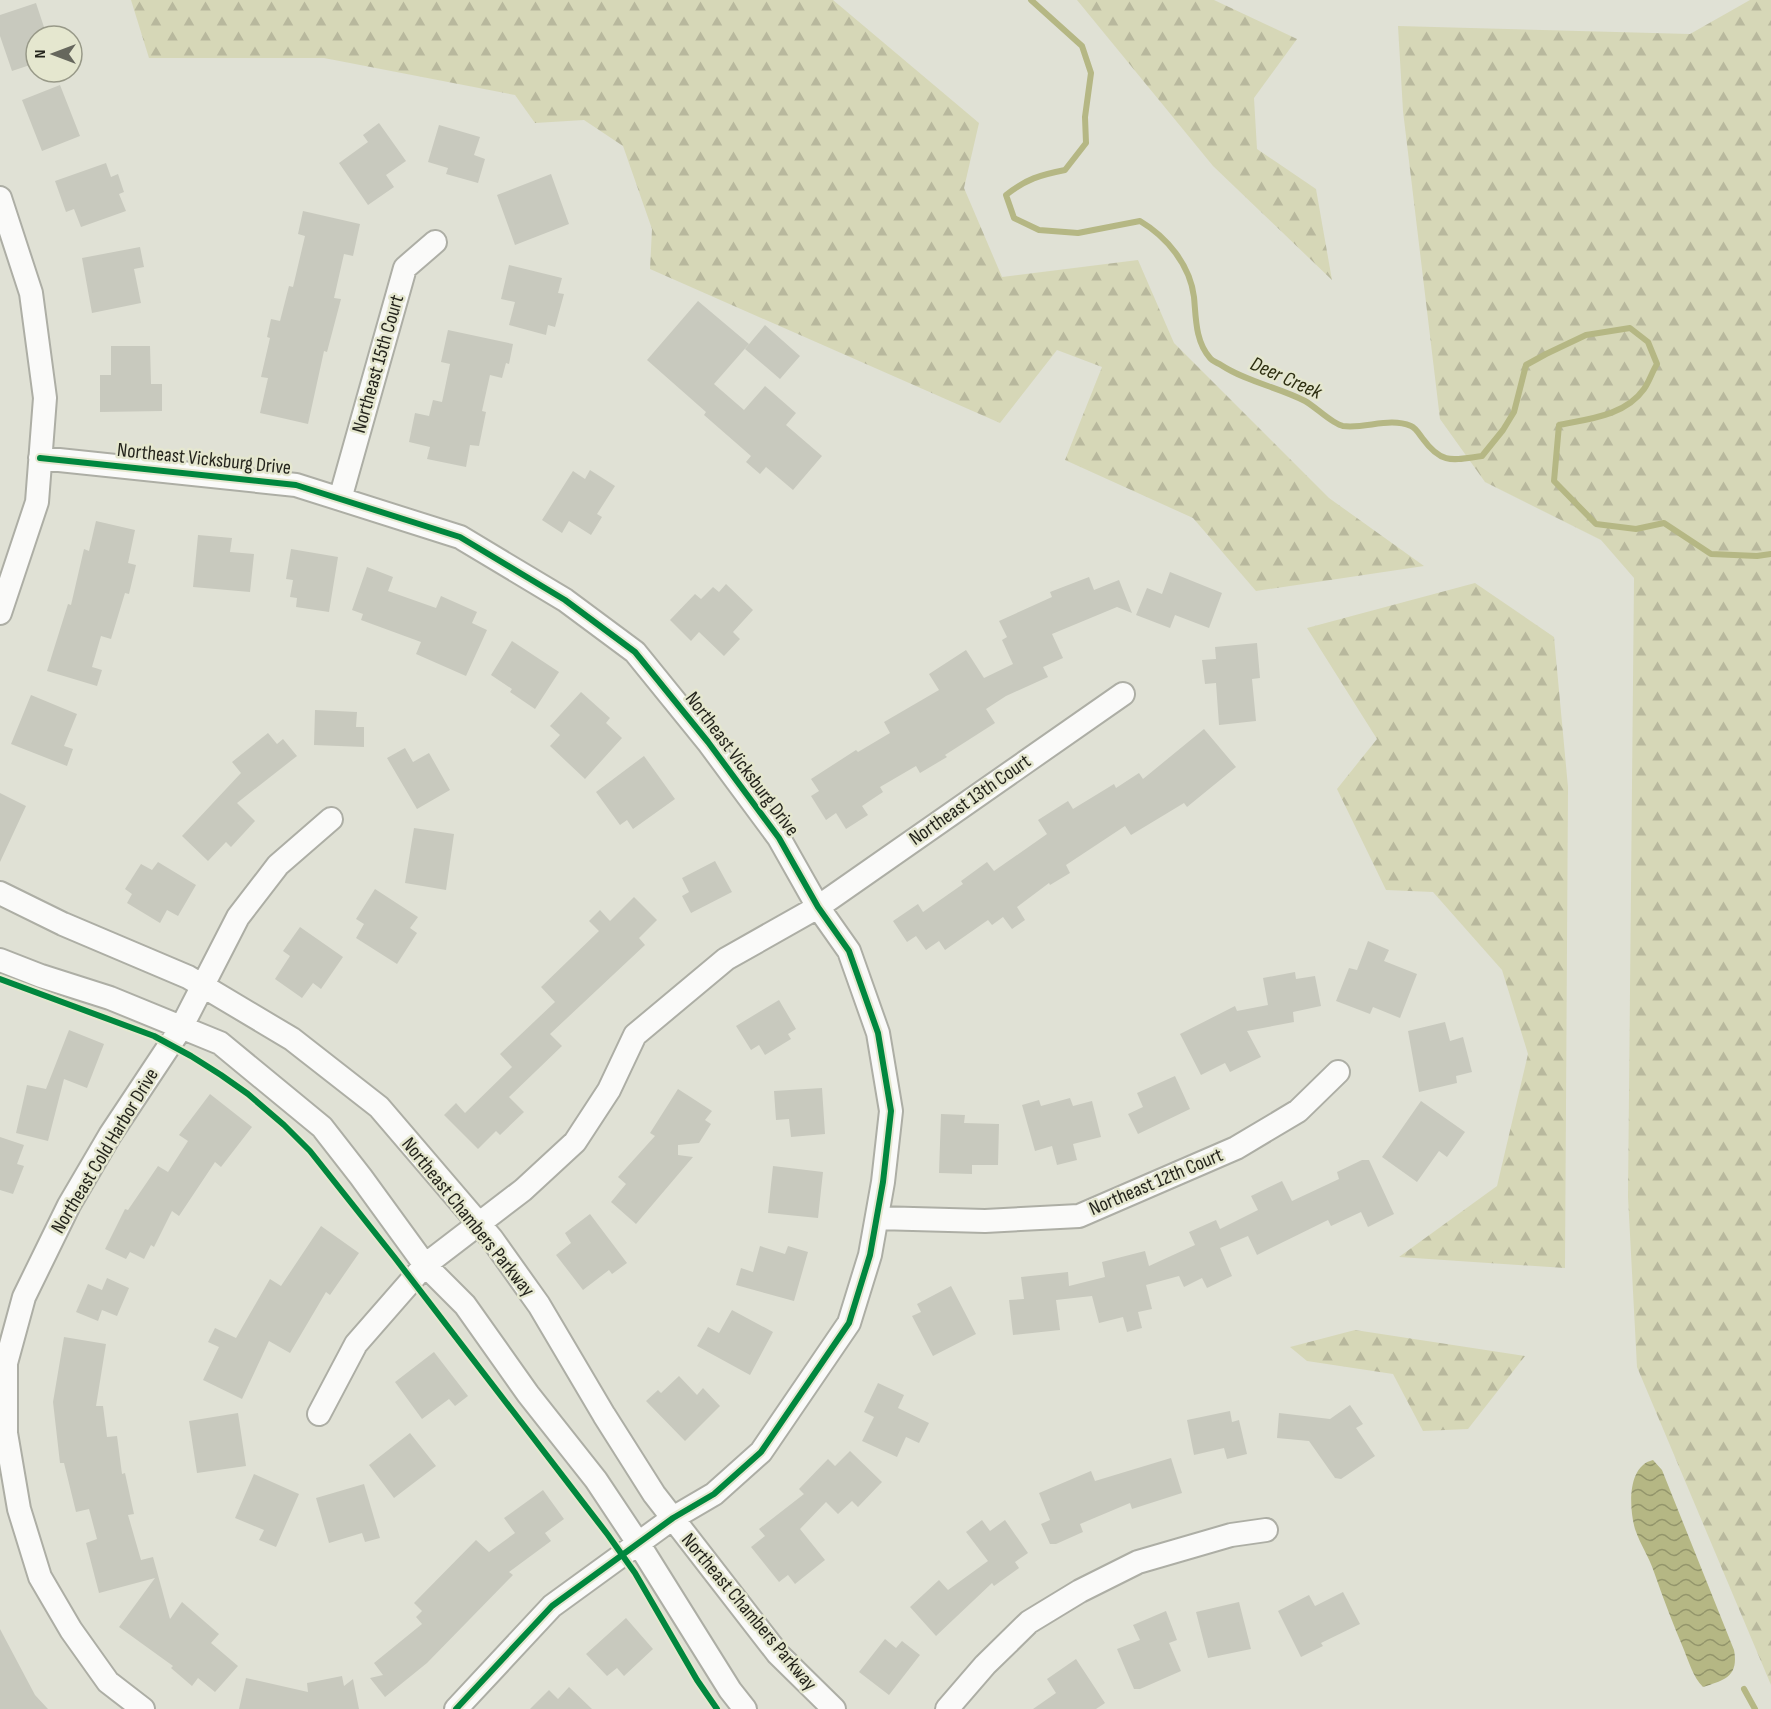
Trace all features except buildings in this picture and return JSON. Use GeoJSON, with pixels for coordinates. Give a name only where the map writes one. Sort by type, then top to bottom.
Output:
{"type":"FeatureCollection","features":[{"type":"Feature","properties":{"kind":"street"},"geometry":{"type":"LineString","coordinates":[[0,198],[31,293],[45,398],[37,502],[0,613]]}},
{"type":"Feature","properties":{"kind":"street","name":"Northeast 15th Court"},"geometry":{"type":"LineString","coordinates":[[340,499],[405,268],[435,242]]}},
{"type":"Feature","properties":{"kind":"street","name":"Northeast Vicksburg Drive"},"geometry":{"type":"LineString","coordinates":[[40,458],[296,485],[460,537],[565,600],[635,652],[708,742],[772,829],[818,906],[849,951],[878,1033],[891,1111],[883,1182],[870,1255],[849,1323],[761,1452],[714,1494],[673,1518]]}},
{"type":"Feature","properties":{"kind":"street","name":"Northeast 13th Court"},"geometry":{"type":"LineString","coordinates":[[425,1265],[523,1190],[575,1142],[609,1090],[635,1035],[726,959],[818,906],[1123,694]]}},
{"type":"Feature","properties":{"kind":"street","name":"Northeast Cold Harbor Drive"},"geometry":{"type":"LineString","coordinates":[[143,1709],[108,1683],[71,1630],[40,1577],[19,1509],[6,1433],[6,1362],[24,1297],[69,1205],[110,1135],[181,1028],[238,917],[278,865],[331,819]]}},
{"type":"Feature","properties":{"kind":"street","name":"Northeast Chambers Parkway"},"geometry":{"type":"LineString","coordinates":[[0,892],[63,924],[188,977],[292,1039],[379,1107],[492,1239],[538,1305],[654,1494],[778,1654],[834,1709]]}},
{"type":"Feature","properties":{"kind":"street"},"geometry":{"type":"LineString","coordinates":[[0,960],[110,998],[220,1043],[322,1127],[425,1265],[465,1305],[528,1394],[596,1480],[730,1690],[745,1709]]}},
{"type":"Feature","properties":{"kind":"street","name":"Northeast 12th Court"},"geometry":{"type":"LineString","coordinates":[[877,1218],[985,1221],[1079,1216],[1236,1148],[1298,1111],[1338,1072]]}},
{"type":"Feature","properties":{"kind":"street"},"geometry":{"type":"LineString","coordinates":[[319,1414],[356,1344],[425,1265]]}},
{"type":"Feature","properties":{"kind":"street"},"geometry":{"type":"LineString","coordinates":[[456,1709],[552,1606],[673,1518]]}},
{"type":"Feature","properties":{"kind":"street"},"geometry":{"type":"LineString","coordinates":[[946,1709],[985,1665],[1029,1622],[1080,1591],[1138,1562],[1231,1535],[1266,1530]]}},
{"type":"Feature","properties":{"kind":"green space"},"geometry":{"type":"Polygon","coordinates":[[[131,0],[833,0],[979,123],[964,188],[1002,277],[1138,260],[1174,343],[1329,498],[1424,566],[1256,591],[1193,518],[1065,460],[1102,367],[1057,350],[1000,423],[650,269],[652,229],[623,146],[584,120],[535,123],[515,95],[324,58],[149,58],[131,0]]]}},
{"type":"Feature","properties":{"kind":"green space"},"geometry":{"type":"Polygon","coordinates":[[[1077,0],[1214,0],[1297,39],[1254,98],[1257,149],[1316,189],[1332,280],[1213,166],[1077,0]]]}},
{"type":"Feature","properties":{"kind":"green space"},"geometry":{"type":"Polygon","coordinates":[[[1750,0],[1771,0],[1771,1685],[1637,1367],[1628,1197],[1634,578],[1601,540],[1485,482],[1440,419],[1403,111],[1398,26],[1690,34],[1750,0]]]}},
{"type":"Feature","properties":{"kind":"green space"},"geometry":{"type":"Polygon","coordinates":[[[1475,583],[1554,637],[1568,787],[1565,1268],[1399,1257],[1497,1186],[1528,1054],[1502,970],[1433,892],[1386,890],[1337,789],[1377,739],[1307,628],[1475,583]]]}},
{"type":"Feature","properties":{"kind":"green space"},"geometry":{"type":"Polygon","coordinates":[[[1355,1330],[1525,1356],[1468,1429],[1423,1431],[1393,1374],[1307,1361],[1290,1347],[1355,1330]]]}},
{"type":"Feature","properties":{"kind":"water"},"geometry":{"type":"Polygon","coordinates":[[[1653,1460],[1662,1470],[1734,1650],[1735,1659],[1732,1672],[1723,1679],[1703,1687],[1692,1669],[1652,1566],[1637,1535],[1633,1520],[1631,1500],[1634,1479],[1638,1470],[1653,1460]]]}},
{"type":"Feature","properties":{"kind":"waterway","name":"Deer Creek"},"geometry":{"type":"LineString","coordinates":[[1031,0],[1082,46],[1091,73],[1085,117],[1086,143],[1065,170],[1034,178],[1006,195],[1014,218],[1039,230],[1078,233],[1140,221],[1168,244],[1188,274],[1192,285],[1199,337],[1212,360],[1241,376],[1305,401],[1339,425],[1394,423],[1411,426],[1436,453],[1449,459],[1482,456],[1514,412],[1526,365],[1586,335],[1630,328],[1648,342],[1657,364],[1644,389],[1627,405],[1605,415],[1559,425],[1554,481],[1596,524],[1636,529],[1664,523],[1711,554],[1757,556],[1771,554]]}},
{"type":"Feature","properties":{"kind":"waterway"},"geometry":{"type":"LineString","coordinates":[[1744,1689],[1755,1709]]}},
{"type":"Feature","properties":{"kind":"cycle path"},"geometry":{"type":"LineString","coordinates":[[40,458],[296,485],[460,537],[565,600],[635,652],[708,742],[779,838],[818,907],[849,951],[878,1033],[891,1111],[883,1182],[870,1255],[849,1323],[761,1452],[714,1494],[673,1518],[552,1606],[456,1709]]}},
{"type":"Feature","properties":{"kind":"cycle path"},"geometry":{"type":"LineString","coordinates":[[0,979],[154,1036],[191,1056],[248,1094],[310,1151],[608,1535],[635,1573],[697,1680],[717,1709]]}}]}
